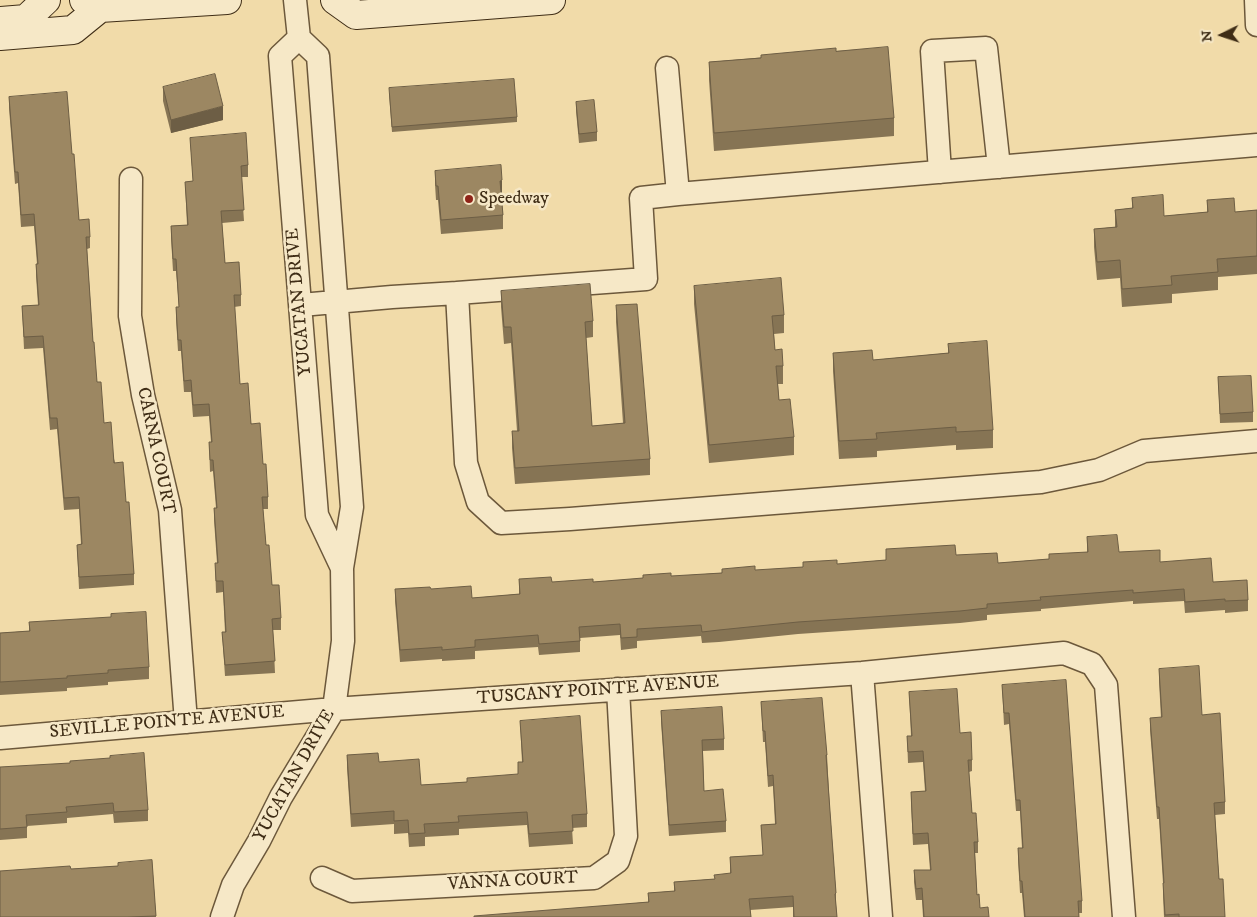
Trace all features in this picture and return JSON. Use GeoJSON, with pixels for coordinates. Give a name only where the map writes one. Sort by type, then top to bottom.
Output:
{"type":"FeatureCollection","features":[{"type":"Feature","properties":{"kind":"main road"},"geometry":{"type":"LineString","coordinates":[[0,20],[26,19],[46,0]]}},
{"type":"Feature","properties":{"kind":"main road"},"geometry":{"type":"LineString","coordinates":[[0,36],[73,30],[92,4],[227,0]]}},
{"type":"Feature","properties":{"kind":"main road"},"geometry":{"type":"LineString","coordinates":[[335,0],[356,15],[551,0]]}},
{"type":"Feature","properties":{"kind":"street"},"geometry":{"type":"LineString","coordinates":[[295,0],[299,38]]}},
{"type":"Feature","properties":{"kind":"street"},"geometry":{"type":"LineString","coordinates":[[1256,0],[1257,24]]}},
{"type":"Feature","properties":{"kind":"street","name":"YUCATAN DRIVE"},"geometry":{"type":"LineString","coordinates":[[222,917],[233,885],[259,841],[281,797],[334,708],[343,641],[342,568],[352,507],[337,301],[318,56],[299,38],[280,56],[317,515],[342,568]]}},
{"type":"Feature","properties":{"kind":"street"},"geometry":{"type":"LineString","coordinates":[[940,172],[932,51],[986,48],[999,167]]}},
{"type":"Feature","properties":{"kind":"street"},"geometry":{"type":"LineString","coordinates":[[667,68],[678,194]]}},
{"type":"Feature","properties":{"kind":"street"},"geometry":{"type":"LineString","coordinates":[[301,304],[646,279],[641,198],[1257,144]]}},
{"type":"Feature","properties":{"kind":"street","name":"CARNA COURT"},"geometry":{"type":"LineString","coordinates":[[130,179],[130,316],[143,395],[170,510],[186,722]]}},
{"type":"Feature","properties":{"kind":"street"},"geometry":{"type":"LineString","coordinates":[[457,293],[466,463],[478,502],[502,523],[1041,482],[1099,470],[1144,451],[1257,442]]}},
{"type":"Feature","properties":{"kind":"street","name":"TUSCANY POINTE AVENUE"},"geometry":{"type":"LineString","coordinates":[[334,708],[862,672],[1064,653],[1092,664],[1106,685],[1124,917]]}},
{"type":"Feature","properties":{"kind":"street"},"geometry":{"type":"LineString","coordinates":[[862,672],[881,917]]}},
{"type":"Feature","properties":{"kind":"street","name":"VANNA COURT"},"geometry":{"type":"LineString","coordinates":[[322,878],[352,891],[594,878],[618,861],[626,836],[618,689]]}},
{"type":"Feature","properties":{"kind":"street","name":"SEVILLE POINTE AVENUE"},"geometry":{"type":"LineString","coordinates":[[0,738],[334,708]]}},
{"type":"Feature","properties":{"kind":"building"},"geometry":{"type":"Polygon","coordinates":[[[888,47],[894,118],[714,133],[709,62],[761,58],[761,55],[836,48],[836,51],[888,47]]]}},
{"type":"Feature","properties":{"kind":"building"},"geometry":{"type":"Polygon","coordinates":[[[215,74],[223,106],[171,120],[163,87],[215,74]]]}},
{"type":"Feature","properties":{"kind":"building"},"geometry":{"type":"Polygon","coordinates":[[[514,79],[517,117],[392,127],[389,88],[514,79]]]}},
{"type":"Feature","properties":{"kind":"building"},"geometry":{"type":"Polygon","coordinates":[[[67,92],[79,220],[89,219],[90,237],[86,237],[97,382],[101,382],[104,423],[111,422],[114,463],[123,462],[126,502],[129,502],[134,574],[79,577],[77,545],[82,544],[79,497],[64,498],[57,418],[50,418],[43,336],[24,337],[22,306],[39,305],[36,264],[38,264],[34,214],[21,215],[18,172],[15,172],[9,97],[67,92]]]}},
{"type":"Feature","properties":{"kind":"building"},"geometry":{"type":"Polygon","coordinates":[[[594,100],[597,132],[579,134],[576,102],[594,100]]]}},
{"type":"Feature","properties":{"kind":"building"},"geometry":{"type":"Polygon","coordinates":[[[246,133],[248,165],[241,166],[244,210],[221,211],[225,263],[239,262],[241,295],[234,295],[240,384],[248,383],[251,424],[260,423],[263,464],[266,464],[268,497],[262,497],[266,545],[269,545],[272,585],[279,585],[281,618],[272,619],[275,661],[225,665],[222,632],[226,632],[223,581],[216,581],[215,563],[218,563],[214,508],[217,508],[213,460],[210,460],[209,442],[212,442],[209,404],[193,405],[191,380],[184,381],[181,340],[178,340],[176,307],[179,307],[176,259],[173,259],[171,226],[188,225],[185,182],[193,181],[190,138],[246,133]]]}},
{"type":"Feature","properties":{"kind":"building"},"geometry":{"type":"Polygon","coordinates":[[[501,165],[502,180],[500,181],[503,215],[441,220],[435,171],[501,165]]]}},
{"type":"Feature","properties":{"kind":"building"},"geometry":{"type":"Polygon","coordinates":[[[1163,195],[1164,216],[1208,212],[1207,200],[1234,198],[1235,212],[1257,210],[1257,256],[1217,259],[1218,272],[1171,276],[1172,285],[1122,289],[1120,260],[1097,262],[1094,229],[1117,227],[1115,210],[1133,208],[1132,198],[1163,195]]]}},
{"type":"Feature","properties":{"kind":"building"},"geometry":{"type":"Polygon","coordinates":[[[781,278],[784,315],[772,316],[775,350],[782,349],[783,366],[776,366],[779,400],[790,399],[794,437],[709,445],[694,286],[781,278]]]}},
{"type":"Feature","properties":{"kind":"building"},"geometry":{"type":"Polygon","coordinates":[[[590,284],[593,321],[585,322],[592,426],[625,423],[616,305],[637,304],[650,459],[515,468],[512,431],[519,431],[511,327],[504,327],[501,291],[590,284]]]}},
{"type":"Feature","properties":{"kind":"building"},"geometry":{"type":"Polygon","coordinates":[[[987,341],[993,430],[956,432],[956,427],[876,433],[877,439],[839,441],[833,353],[872,350],[873,360],[949,353],[948,344],[987,341]]]}},
{"type":"Feature","properties":{"kind":"building"},"geometry":{"type":"Polygon","coordinates":[[[1251,376],[1253,412],[1220,414],[1218,377],[1251,376]]]}},
{"type":"Feature","properties":{"kind":"building"},"geometry":{"type":"Polygon","coordinates":[[[1117,535],[1119,552],[1160,550],[1160,562],[1211,558],[1213,582],[1247,580],[1248,600],[1225,601],[1225,599],[1185,602],[1184,589],[1133,593],[1133,590],[1040,597],[1041,600],[987,604],[987,608],[960,611],[798,622],[702,632],[701,625],[637,629],[637,637],[621,638],[620,624],[579,627],[580,641],[539,644],[538,635],[475,640],[475,647],[442,650],[442,647],[400,650],[395,589],[471,586],[472,598],[520,594],[519,579],[551,577],[552,582],[593,579],[593,582],[643,578],[643,575],[671,573],[671,576],[722,573],[722,569],[755,566],[755,570],[803,567],[803,562],[837,560],[837,564],[886,560],[886,549],[955,545],[956,555],[997,553],[998,563],[1049,559],[1049,554],[1088,552],[1087,537],[1117,535]]]}},
{"type":"Feature","properties":{"kind":"building"},"geometry":{"type":"Polygon","coordinates":[[[146,612],[149,667],[108,670],[108,673],[67,676],[67,678],[0,682],[0,633],[30,631],[29,622],[111,617],[111,614],[146,612]]]}},
{"type":"Feature","properties":{"kind":"building"},"geometry":{"type":"Polygon","coordinates":[[[1199,666],[1202,715],[1220,713],[1225,802],[1214,803],[1219,879],[1223,879],[1225,917],[1179,917],[1179,914],[1165,915],[1159,807],[1157,807],[1150,718],[1162,717],[1159,669],[1199,666]]]}},
{"type":"Feature","properties":{"kind":"building"},"geometry":{"type":"Polygon","coordinates":[[[1066,680],[1082,901],[1078,901],[1079,917],[1025,917],[1018,848],[1023,848],[1020,800],[1016,800],[1009,713],[1004,713],[1002,685],[1066,680]]]}},
{"type":"Feature","properties":{"kind":"building"},"geometry":{"type":"Polygon","coordinates":[[[957,689],[960,733],[971,732],[972,760],[968,760],[972,813],[976,813],[978,842],[974,842],[977,895],[979,894],[980,908],[988,907],[989,917],[924,917],[922,888],[916,889],[914,870],[931,870],[928,833],[913,834],[911,792],[926,791],[923,751],[908,752],[907,736],[912,736],[909,692],[957,689]]]}},
{"type":"Feature","properties":{"kind":"building"},"geometry":{"type":"Polygon","coordinates":[[[822,698],[837,917],[794,917],[793,896],[749,899],[751,917],[474,917],[649,902],[648,893],[675,891],[674,882],[715,879],[714,875],[731,873],[730,857],[763,855],[761,825],[776,824],[773,775],[768,776],[761,702],[822,698]]]}},
{"type":"Feature","properties":{"kind":"building"},"geometry":{"type":"Polygon","coordinates":[[[722,707],[724,739],[702,740],[704,791],[723,789],[726,821],[669,825],[661,711],[722,707]]]}},
{"type":"Feature","properties":{"kind":"building"},"geometry":{"type":"Polygon","coordinates":[[[580,716],[587,814],[572,815],[573,831],[529,834],[527,812],[458,816],[459,822],[424,824],[425,833],[409,834],[408,820],[394,821],[394,811],[351,814],[347,755],[378,753],[379,762],[419,759],[421,785],[467,782],[467,778],[518,774],[518,762],[523,762],[520,721],[580,716]]]}},
{"type":"Feature","properties":{"kind":"building"},"geometry":{"type":"Polygon","coordinates":[[[144,753],[148,810],[114,812],[113,803],[66,807],[67,812],[26,815],[27,827],[0,829],[0,767],[70,763],[70,761],[144,753]]]}},
{"type":"Feature","properties":{"kind":"building"},"geometry":{"type":"Polygon","coordinates":[[[152,860],[156,916],[0,917],[0,871],[70,866],[71,869],[118,866],[118,863],[152,860]]]}},
{"type":"Feature","properties":{"kind":"place","name":"Speedway"},"geometry":{"type":"Point","coordinates":[469,199]}}]}
